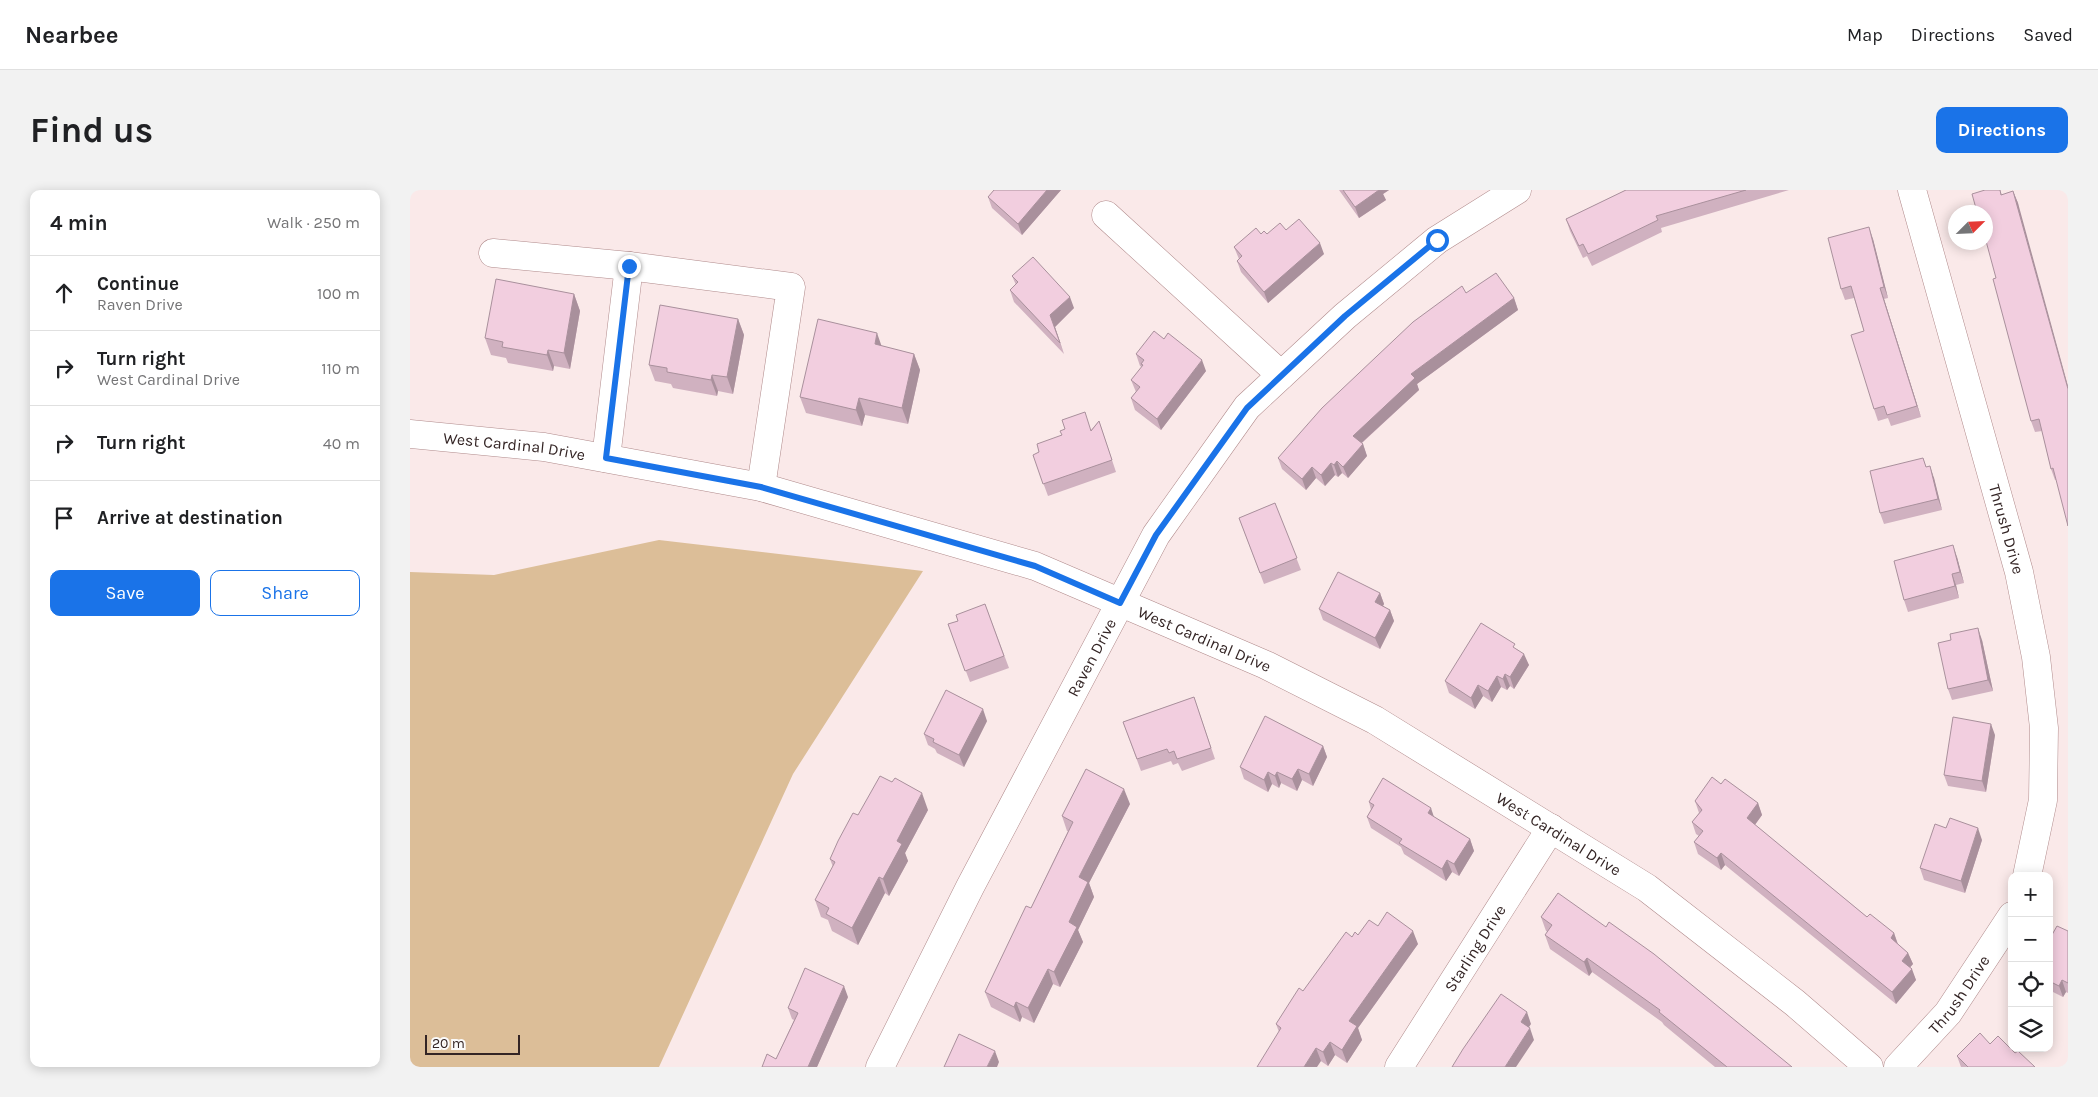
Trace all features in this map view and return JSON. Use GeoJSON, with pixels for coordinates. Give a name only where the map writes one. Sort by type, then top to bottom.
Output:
{"type":"FeatureCollection","features":[{"type":"Feature","properties":{"kind":"street","name":"Raven Drive"},"geometry":{"type":"LineString","coordinates":[[880,1067],[970,887],[1156,535],[1247,408],[1345,316],[1437,240],[1516,190]]}},
{"type":"Feature","properties":{"kind":"street","name":"Thrush Drive"},"geometry":{"type":"LineString","coordinates":[[1912,190],[2020,572],[2036,657],[2044,728],[2043,800],[2028,872]]}},
{"type":"Feature","properties":{"kind":"street"},"geometry":{"type":"LineString","coordinates":[[1106,215],[1281,376]]}},
{"type":"Feature","properties":{"kind":"street"},"geometry":{"type":"LineString","coordinates":[[493,253],[629,266],[791,287],[761,487]]}},
{"type":"Feature","properties":{"kind":"street"},"geometry":{"type":"LineString","coordinates":[[606,458],[629,266]]}},
{"type":"Feature","properties":{"kind":"street","name":"West Cardinal Drive"},"geometry":{"type":"LineString","coordinates":[[410,434],[544,447],[761,487],[1035,566],[1266,665],[1375,720],[1647,888],[1795,1003],[1869,1067]]}},
{"type":"Feature","properties":{"kind":"street","name":"Starling Drive"},"geometry":{"type":"LineString","coordinates":[[1399,1067],[1551,828]]}},
{"type":"Feature","properties":{"kind":"street","name":"Thrush Drive"},"geometry":{"type":"LineString","coordinates":[[1898,1067],[1948,1013],[2011,917]]}},
{"type":"Feature","properties":{"kind":"shaded area"},"geometry":{"type":"Polygon","coordinates":[[[659,540],[923,571],[793,774],[659,1067],[410,1067],[410,572],[494,575],[659,540]]]}},
{"type":"Feature","properties":{"kind":"building"},"geometry":{"type":"Polygon","coordinates":[[[994,190],[1047,190],[1018,224],[988,197],[994,190]]]}},
{"type":"Feature","properties":{"kind":"building"},"geometry":{"type":"Polygon","coordinates":[[[1343,190],[1379,190],[1355,207],[1343,190]]]}},
{"type":"Feature","properties":{"kind":"building"},"geometry":{"type":"Polygon","coordinates":[[[1626,190],[1746,190],[1656,216],[1658,220],[1588,254],[1583,244],[1579,246],[1566,219],[1626,190]]]}},
{"type":"Feature","properties":{"kind":"building"},"geometry":{"type":"Polygon","coordinates":[[[1985,190],[2000,190],[2001,195],[2013,191],[2068,389],[2068,526],[2039,419],[2031,421],[1993,279],[1996,278],[1988,250],[1993,250],[1993,205],[1975,205],[1972,194],[1985,190]]]}},
{"type":"Feature","properties":{"kind":"building"},"geometry":{"type":"Polygon","coordinates":[[[1299,219],[1320,243],[1264,292],[1237,261],[1242,256],[1234,247],[1256,228],[1261,234],[1264,231],[1267,234],[1280,223],[1286,230],[1299,219]]]}},
{"type":"Feature","properties":{"kind":"building"},"geometry":{"type":"Polygon","coordinates":[[[1869,227],[1884,287],[1880,288],[1917,406],[1887,415],[1884,406],[1874,409],[1851,335],[1864,331],[1851,286],[1841,289],[1828,238],[1869,227]]]}},
{"type":"Feature","properties":{"kind":"building"},"geometry":{"type":"Polygon","coordinates":[[[1033,257],[1070,297],[1050,315],[1060,343],[1010,290],[1018,282],[1012,276],[1033,257]]]}},
{"type":"Feature","properties":{"kind":"building"},"geometry":{"type":"Polygon","coordinates":[[[1496,273],[1514,298],[1411,374],[1415,378],[1353,436],[1363,444],[1343,467],[1337,461],[1334,465],[1331,463],[1321,475],[1312,467],[1302,479],[1278,458],[1322,408],[1413,322],[1462,286],[1466,293],[1496,273]]]}},
{"type":"Feature","properties":{"kind":"building"},"geometry":{"type":"Polygon","coordinates":[[[496,279],[574,294],[564,353],[548,350],[547,355],[502,347],[503,342],[485,338],[496,279]]]}},
{"type":"Feature","properties":{"kind":"building"},"geometry":{"type":"Polygon","coordinates":[[[660,305],[738,319],[727,377],[712,375],[711,380],[667,372],[667,368],[649,365],[660,305]]]}},
{"type":"Feature","properties":{"kind":"building"},"geometry":{"type":"Polygon","coordinates":[[[818,319],[877,333],[875,344],[914,354],[902,408],[859,398],[856,410],[800,397],[818,319]]]}},
{"type":"Feature","properties":{"kind":"building"},"geometry":{"type":"Polygon","coordinates":[[[1154,331],[1164,339],[1168,333],[1202,360],[1157,419],[1131,398],[1140,387],[1131,380],[1143,365],[1141,364],[1144,360],[1136,354],[1154,331]]]}},
{"type":"Feature","properties":{"kind":"building"},"geometry":{"type":"Polygon","coordinates":[[[1085,412],[1091,431],[1099,421],[1112,460],[1043,484],[1033,455],[1039,452],[1037,444],[1062,435],[1060,431],[1065,429],[1062,420],[1085,412]]]}},
{"type":"Feature","properties":{"kind":"building"},"geometry":{"type":"Polygon","coordinates":[[[1923,458],[1926,467],[1930,466],[1938,499],[1880,513],[1870,471],[1923,458]]]}},
{"type":"Feature","properties":{"kind":"building"},"geometry":{"type":"Polygon","coordinates":[[[1275,503],[1297,558],[1260,573],[1239,518],[1275,503]]]}},
{"type":"Feature","properties":{"kind":"building"},"geometry":{"type":"Polygon","coordinates":[[[1953,545],[1960,572],[1952,574],[1955,586],[1904,600],[1894,561],[1953,545]]]}},
{"type":"Feature","properties":{"kind":"building"},"geometry":{"type":"Polygon","coordinates":[[[1338,572],[1380,593],[1375,602],[1390,610],[1375,638],[1319,609],[1338,572]]]}},
{"type":"Feature","properties":{"kind":"building"},"geometry":{"type":"Polygon","coordinates":[[[985,604],[1004,656],[965,671],[948,624],[958,621],[956,615],[985,604]]]}},
{"type":"Feature","properties":{"kind":"building"},"geometry":{"type":"Polygon","coordinates":[[[1481,623],[1515,644],[1513,647],[1524,654],[1510,677],[1505,674],[1503,679],[1497,676],[1488,691],[1478,685],[1471,698],[1445,681],[1481,623]]]}},
{"type":"Feature","properties":{"kind":"building"},"geometry":{"type":"Polygon","coordinates":[[[1978,628],[1988,680],[1948,689],[1938,643],[1951,640],[1950,634],[1978,628]]]}},
{"type":"Feature","properties":{"kind":"building"},"geometry":{"type":"Polygon","coordinates":[[[946,690],[983,709],[959,755],[933,742],[934,739],[924,734],[946,690]]]}},
{"type":"Feature","properties":{"kind":"building"},"geometry":{"type":"Polygon","coordinates":[[[1194,697],[1211,748],[1177,759],[1174,751],[1169,753],[1167,749],[1137,759],[1123,722],[1194,697]]]}},
{"type":"Feature","properties":{"kind":"building"},"geometry":{"type":"Polygon","coordinates":[[[1265,716],[1323,746],[1309,774],[1298,769],[1292,779],[1277,772],[1275,776],[1268,772],[1264,780],[1240,767],[1265,716]]]}},
{"type":"Feature","properties":{"kind":"building"},"geometry":{"type":"Polygon","coordinates":[[[1953,717],[1991,724],[1982,781],[1944,775],[1953,717]]]}},
{"type":"Feature","properties":{"kind":"building"},"geometry":{"type":"Polygon","coordinates":[[[1086,769],[1124,789],[1079,877],[1088,882],[1069,922],[1077,927],[1054,972],[1048,969],[1028,1008],[1016,1002],[1014,1007],[985,992],[1026,906],[1031,908],[1073,822],[1062,816],[1086,769]]]}},
{"type":"Feature","properties":{"kind":"building"},"geometry":{"type":"Polygon","coordinates":[[[880,776],[892,782],[895,778],[922,793],[897,841],[902,844],[883,879],[879,877],[852,928],[826,914],[829,908],[815,900],[835,862],[830,859],[838,841],[853,813],[858,815],[880,776]]]}},
{"type":"Feature","properties":{"kind":"building"},"geometry":{"type":"Polygon","coordinates":[[[1712,777],[1721,784],[1725,779],[1758,803],[1747,818],[1867,917],[1870,914],[1894,933],[1891,938],[1908,953],[1902,961],[1912,969],[1892,992],[1721,853],[1717,858],[1694,842],[1703,831],[1692,822],[1702,810],[1695,801],[1712,777]]]}},
{"type":"Feature","properties":{"kind":"building"},"geometry":{"type":"Polygon","coordinates":[[[1383,778],[1431,808],[1428,813],[1470,839],[1454,864],[1447,860],[1442,869],[1399,843],[1402,839],[1367,817],[1374,805],[1369,802],[1383,778]]]}},
{"type":"Feature","properties":{"kind":"building"},"geometry":{"type":"Polygon","coordinates":[[[1950,818],[1978,828],[1961,881],[1920,868],[1935,824],[1946,828],[1950,818]]]}},
{"type":"Feature","properties":{"kind":"building"},"geometry":{"type":"Polygon","coordinates":[[[1558,893],[1606,927],[1609,922],[1654,954],[1792,1067],[1727,1067],[1659,1012],[1660,1010],[1587,958],[1584,962],[1545,935],[1552,925],[1541,917],[1558,893]]]}},
{"type":"Feature","properties":{"kind":"building"},"geometry":{"type":"Polygon","coordinates":[[[1387,912],[1413,931],[1349,1021],[1357,1026],[1342,1050],[1330,1042],[1323,1052],[1316,1048],[1304,1067],[1257,1067],[1281,1028],[1276,1024],[1299,988],[1303,991],[1346,932],[1352,937],[1355,932],[1358,935],[1369,920],[1378,926],[1387,912]]]}},
{"type":"Feature","properties":{"kind":"building"},"geometry":{"type":"Polygon","coordinates":[[[2057,926],[2068,931],[2068,983],[2062,980],[2059,986],[2053,983],[2053,933],[2057,926]]]}},
{"type":"Feature","properties":{"kind":"building"},"geometry":{"type":"Polygon","coordinates":[[[805,968],[844,986],[808,1067],[762,1067],[767,1054],[776,1059],[798,1013],[788,1008],[805,968]]]}},
{"type":"Feature","properties":{"kind":"building"},"geometry":{"type":"Polygon","coordinates":[[[1501,994],[1527,1012],[1521,1022],[1530,1028],[1505,1067],[1452,1067],[1463,1049],[1501,994]]]}},
{"type":"Feature","properties":{"kind":"building"},"geometry":{"type":"Polygon","coordinates":[[[1980,1033],[1990,1044],[1998,1036],[2008,1046],[2008,1052],[2019,1052],[2035,1067],[1968,1067],[1957,1056],[1980,1033]]]}},
{"type":"Feature","properties":{"kind":"building"},"geometry":{"type":"Polygon","coordinates":[[[959,1034],[995,1051],[987,1067],[944,1067],[959,1034]]]}},
{"type":"Feature","properties":{"kind":"route"},"geometry":{"type":"LineString","coordinates":[[629,266],[606,458],[761,487],[1035,566],[1120,603],[1156,535],[1247,408],[1345,316],[1437,240]]}}]}
